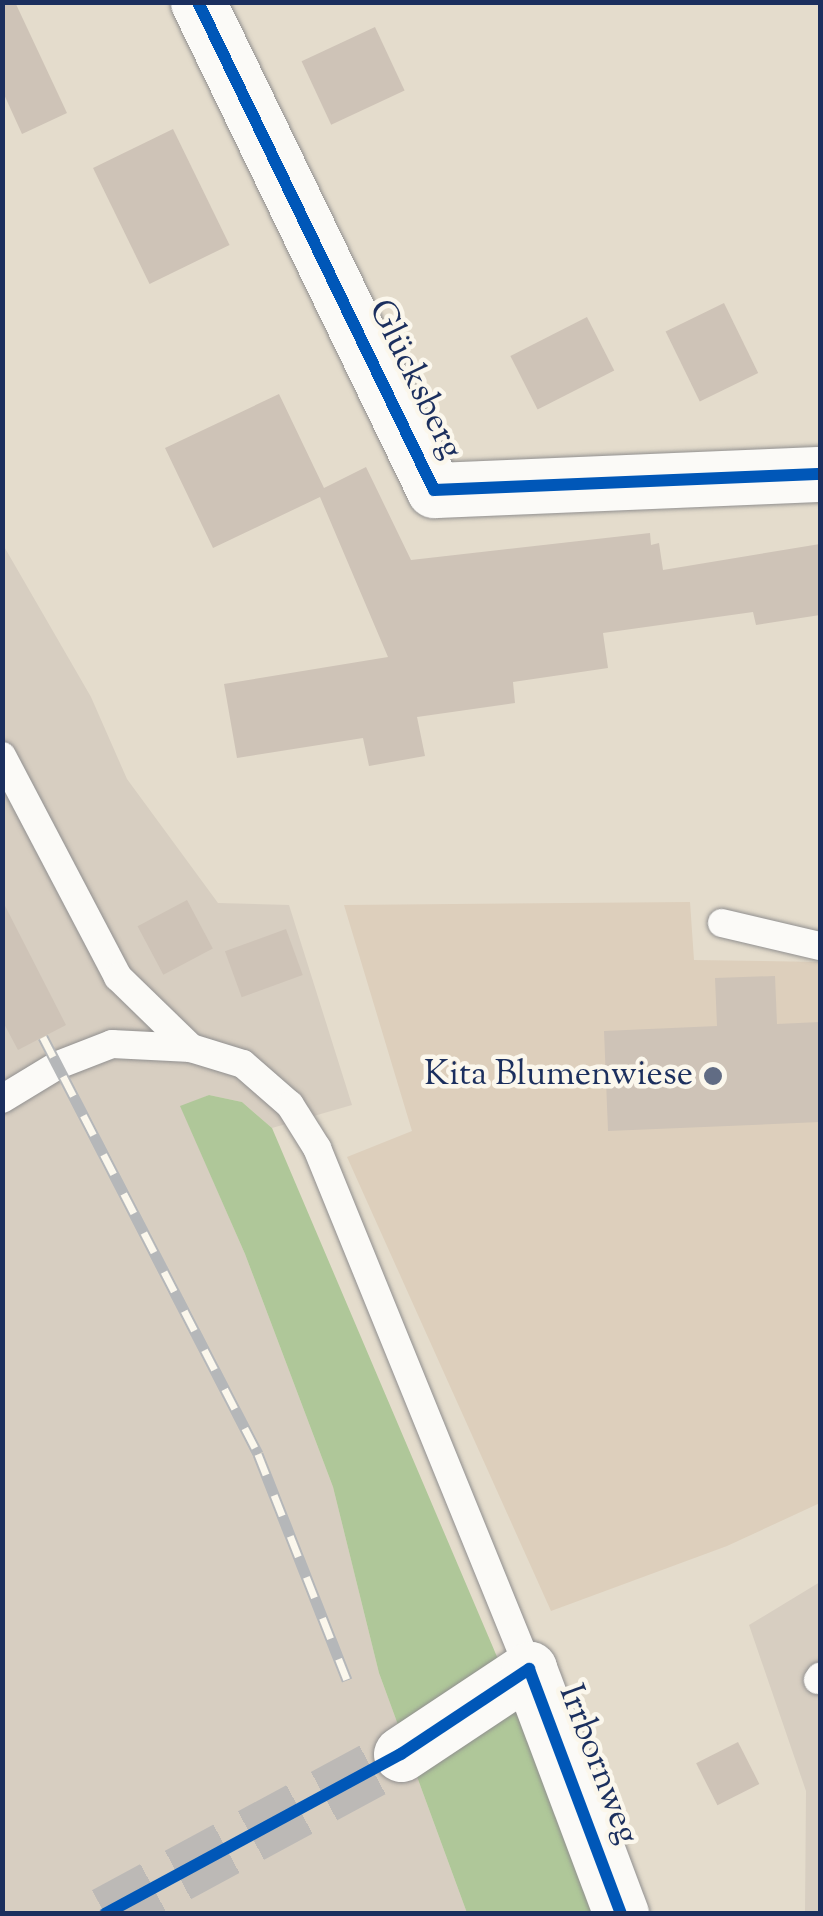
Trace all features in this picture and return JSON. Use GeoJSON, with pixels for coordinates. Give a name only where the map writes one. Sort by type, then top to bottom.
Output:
{"type":"FeatureCollection","features":[{"type":"Feature","properties":{"kind":"street","name":"Glücksberg"},"geometry":{"type":"LineString","coordinates":[[198,2],[434,490],[820,474]]}},
{"type":"Feature","properties":{"kind":"street","name":"Irrbornweg"},"geometry":{"type":"LineString","coordinates":[[401,1754],[529,1669],[621,1914]]}},
{"type":"Feature","properties":{"kind":"lane"},"geometry":{"type":"LineString","coordinates":[[2,756],[118,977],[190,1048]]}},
{"type":"Feature","properties":{"kind":"lane"},"geometry":{"type":"LineString","coordinates":[[722,922],[820,946]]}},
{"type":"Feature","properties":{"kind":"lane"},"geometry":{"type":"LineString","coordinates":[[2,1098],[58,1065],[112,1044],[190,1048],[243,1064],[290,1105],[316,1148],[529,1669]]}},
{"type":"Feature","properties":{"kind":"shaded area"},"geometry":{"type":"Polygon","coordinates":[[[2,543],[91,697],[127,779],[218,903],[289,905],[352,1105],[272,1128],[242,1102],[209,1095],[181,1107],[245,1254],[333,1487],[379,1673],[467,1913],[3,1913],[2,543]]]}},
{"type":"Feature","properties":{"kind":"shaded area"},"geometry":{"type":"Polygon","coordinates":[[[690,902],[694,960],[820,962],[820,1503],[727,1546],[551,1611],[347,1157],[412,1131],[344,905],[690,902]]]}},
{"type":"Feature","properties":{"kind":"shaded area"},"geometry":{"type":"Polygon","coordinates":[[[820,1582],[820,1913],[805,1913],[806,1791],[749,1625],[820,1582]]]}},
{"type":"Feature","properties":{"kind":"green space"},"geometry":{"type":"Polygon","coordinates":[[[209,1095],[242,1102],[272,1128],[606,1913],[467,1913],[379,1673],[333,1487],[245,1254],[180,1106],[209,1095]]]}},
{"type":"Feature","properties":{"kind":"building"},"geometry":{"type":"Polygon","coordinates":[[[2,2],[15,2],[67,113],[22,134],[2,90],[2,2]]]}},
{"type":"Feature","properties":{"kind":"building"},"geometry":{"type":"Polygon","coordinates":[[[375,27],[405,90],[331,125],[302,61],[375,27]]]}},
{"type":"Feature","properties":{"kind":"building"},"geometry":{"type":"Polygon","coordinates":[[[173,129],[230,245],[150,284],[93,168],[173,129]]]}},
{"type":"Feature","properties":{"kind":"building"},"geometry":{"type":"Polygon","coordinates":[[[724,303],[758,373],[700,402],[666,331],[724,303]]]}},
{"type":"Feature","properties":{"kind":"building"},"geometry":{"type":"Polygon","coordinates":[[[587,317],[614,370],[538,410],[510,356],[587,317]]]}},
{"type":"Feature","properties":{"kind":"building"},"geometry":{"type":"Polygon","coordinates":[[[279,394],[324,488],[366,467],[411,560],[650,533],[651,545],[659,543],[663,570],[820,544],[820,615],[756,625],[753,612],[603,633],[608,668],[513,682],[515,703],[417,717],[425,756],[369,766],[363,738],[237,758],[224,684],[388,657],[320,497],[213,548],[165,448],[279,394]]]}},
{"type":"Feature","properties":{"kind":"building"},"geometry":{"type":"Polygon","coordinates":[[[2,900],[66,1025],[18,1050],[2,1020],[2,900]]]}},
{"type":"Feature","properties":{"kind":"building"},"geometry":{"type":"Polygon","coordinates":[[[187,900],[213,949],[163,975],[138,926],[187,900]]]}},
{"type":"Feature","properties":{"kind":"building"},"geometry":{"type":"Polygon","coordinates":[[[286,929],[303,975],[242,997],[225,951],[286,929]]]}},
{"type":"Feature","properties":{"kind":"building","name":"Kita Blumenwiese"},"geometry":{"type":"Polygon","coordinates":[[[775,976],[777,1024],[820,1022],[820,1122],[608,1131],[604,1031],[717,1026],[715,978],[775,976]]]}},
{"type":"Feature","properties":{"kind":"building"},"geometry":{"type":"Polygon","coordinates":[[[738,1742],[759,1784],[717,1805],[696,1763],[738,1742]]]}},
{"type":"Feature","properties":{"kind":"tunnel"},"geometry":{"type":"LineString","coordinates":[[105,1914],[401,1754]]}},
{"type":"Feature","properties":{"kind":"railway"},"geometry":{"type":"LineString","coordinates":[[43,1037],[258,1454],[347,1680]]}},
{"type":"Feature","properties":{"kind":"cycle path"},"geometry":{"type":"LineString","coordinates":[[198,2],[434,490],[820,474]]}},
{"type":"Feature","properties":{"kind":"cycle path"},"geometry":{"type":"LineString","coordinates":[[105,1914],[401,1754],[529,1669],[621,1914]]}},
{"type":"Feature","properties":{"kind":"place","name":"Kita Blumenwiese"},"geometry":{"type":"Point","coordinates":[713,1076]}}]}
